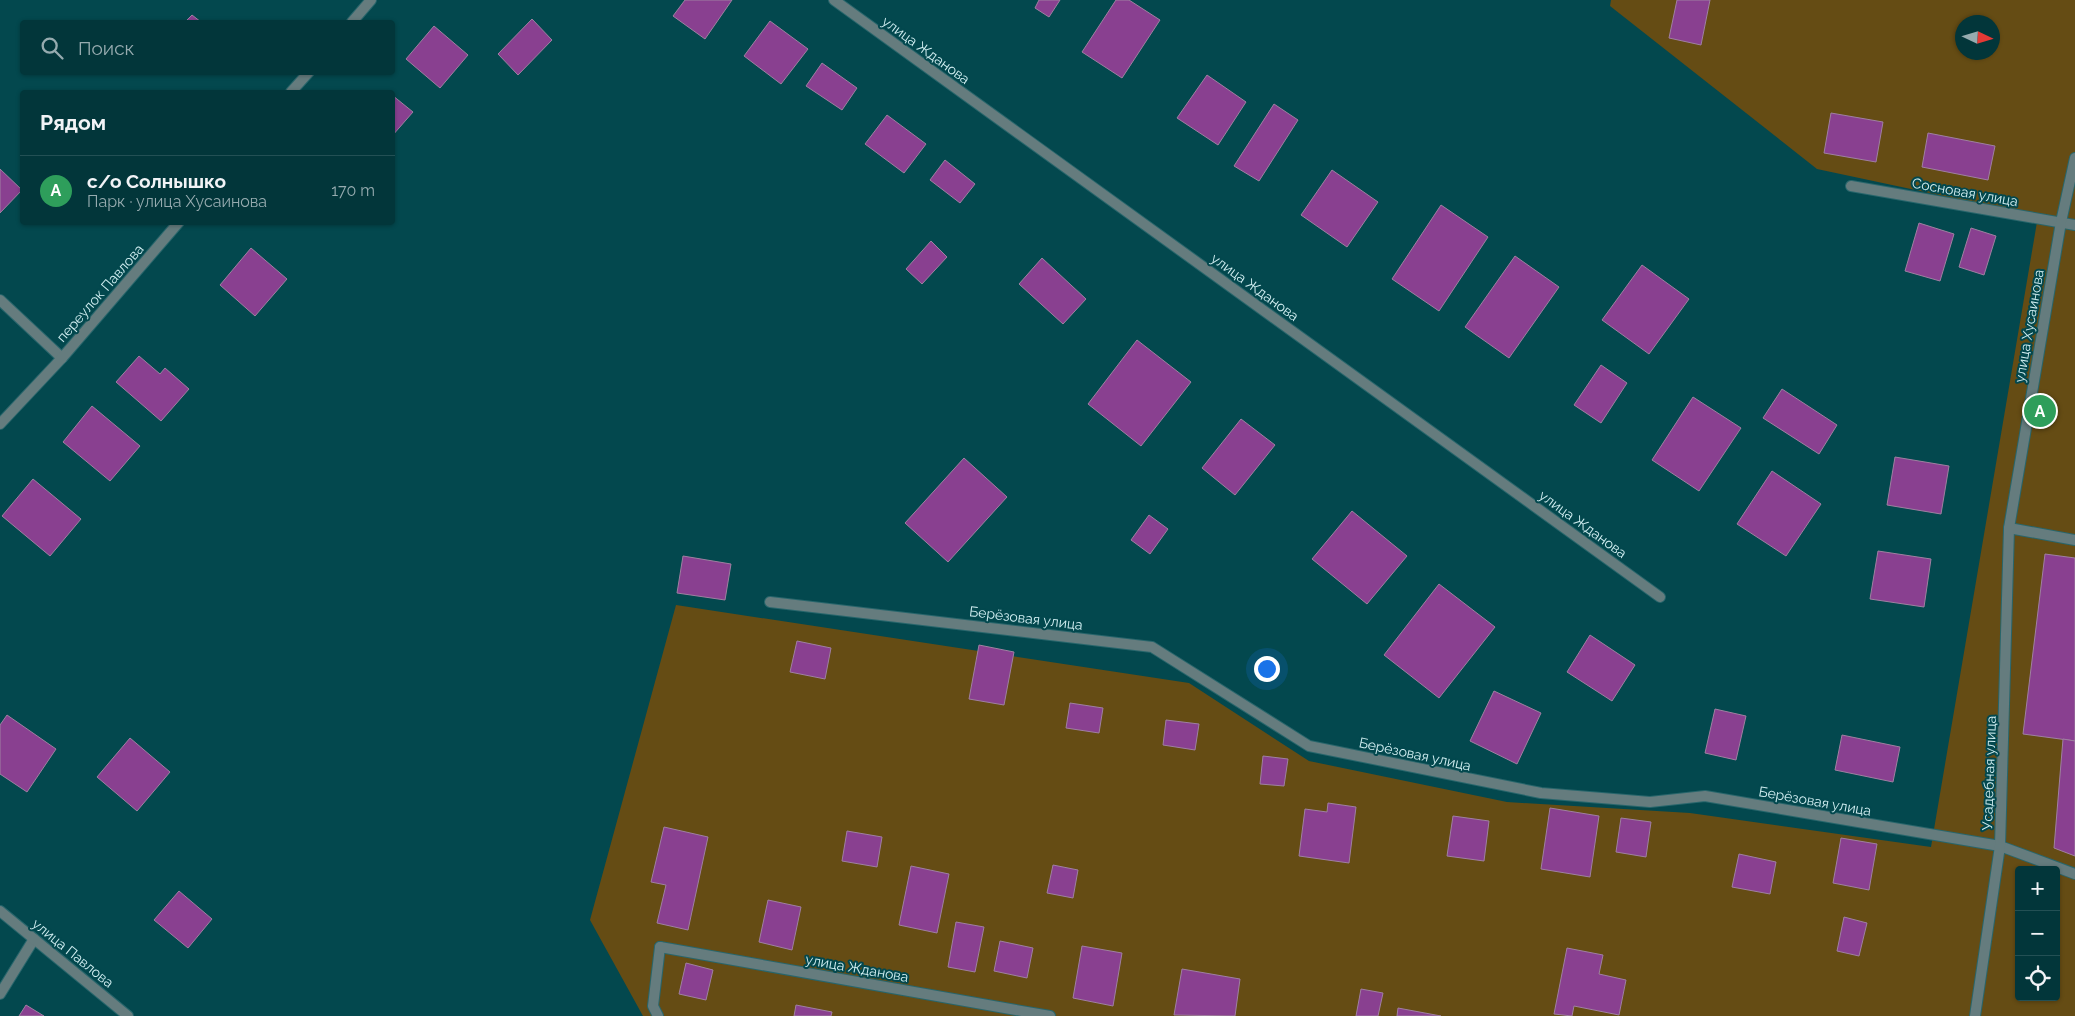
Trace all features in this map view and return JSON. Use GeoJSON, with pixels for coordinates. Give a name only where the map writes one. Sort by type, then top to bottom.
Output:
{"type":"FeatureCollection","features":[{"type":"Feature","properties":{"kind":"street"},"geometry":{"type":"LineString","coordinates":[[354,20],[371,0]]}},
{"type":"Feature","properties":{"kind":"street","name":"улица Жданова"},"geometry":{"type":"LineString","coordinates":[[834,0],[1660,597]]}},
{"type":"Feature","properties":{"kind":"street"},"geometry":{"type":"LineString","coordinates":[[294,90],[306,75]]}},
{"type":"Feature","properties":{"kind":"street","name":"улица Хусаинова"},"geometry":{"type":"LineString","coordinates":[[2009,528],[2061,222],[2075,158]]}},
{"type":"Feature","properties":{"kind":"street","name":"Сосновая улица"},"geometry":{"type":"LineString","coordinates":[[1851,186],[2075,225]]}},
{"type":"Feature","properties":{"kind":"street","name":"переулок Павлова"},"geometry":{"type":"LineString","coordinates":[[0,424],[62,358],[176,225]]}},
{"type":"Feature","properties":{"kind":"street","name":"переулок Павлова"},"geometry":{"type":"LineString","coordinates":[[0,300],[62,358]]}},
{"type":"Feature","properties":{"kind":"street"},"geometry":{"type":"LineString","coordinates":[[2009,528],[2075,540]]}},
{"type":"Feature","properties":{"kind":"street","name":"Усадебная улица"},"geometry":{"type":"LineString","coordinates":[[1975,1016],[2000,846],[2009,528]]}},
{"type":"Feature","properties":{"kind":"street","name":"Берёзовая улица"},"geometry":{"type":"LineString","coordinates":[[770,602],[1152,647],[1309,746],[1541,794],[1650,802],[1705,796],[2000,846],[2075,874]]}},
{"type":"Feature","properties":{"kind":"street","name":"улица Павлова"},"geometry":{"type":"LineString","coordinates":[[0,911],[128,1016]]}},
{"type":"Feature","properties":{"kind":"street"},"geometry":{"type":"LineString","coordinates":[[0,994],[34,939]]}},
{"type":"Feature","properties":{"kind":"street","name":"улица Жданова"},"geometry":{"type":"LineString","coordinates":[[658,1016],[653,1006],[660,947],[1050,1016]]}},
{"type":"Feature","properties":{"kind":"shaded area"},"geometry":{"type":"Polygon","coordinates":[[[1611,0],[2075,0],[2075,1016],[643,1016],[590,920],[676,605],[1189,683],[1309,761],[1507,802],[1690,813],[1931,847],[2038,216],[1817,169],[1610,6],[1611,0]]]}},
{"type":"Feature","properties":{"kind":"building"},"geometry":{"type":"Polygon","coordinates":[[[685,0],[732,0],[705,39],[673,16],[685,0]]]}},
{"type":"Feature","properties":{"kind":"building"},"geometry":{"type":"Polygon","coordinates":[[[1039,0],[1060,0],[1049,17],[1035,8],[1039,0]]]}},
{"type":"Feature","properties":{"kind":"building"},"geometry":{"type":"Polygon","coordinates":[[[1116,0],[1129,0],[1160,20],[1122,78],[1082,52],[1116,0]]]}},
{"type":"Feature","properties":{"kind":"building"},"geometry":{"type":"Polygon","coordinates":[[[1677,0],[1710,0],[1701,45],[1669,38],[1677,0]]]}},
{"type":"Feature","properties":{"kind":"building"},"geometry":{"type":"Polygon","coordinates":[[[192,15],[198,20],[187,20],[192,15]]]}},
{"type":"Feature","properties":{"kind":"building"},"geometry":{"type":"Polygon","coordinates":[[[532,19],[552,40],[518,75],[498,54],[532,19]]]}},
{"type":"Feature","properties":{"kind":"building"},"geometry":{"type":"Polygon","coordinates":[[[770,21],[808,49],[781,84],[744,56],[770,21]]]}},
{"type":"Feature","properties":{"kind":"building"},"geometry":{"type":"Polygon","coordinates":[[[434,26],[468,55],[440,88],[406,59],[434,26]]]}},
{"type":"Feature","properties":{"kind":"building"},"geometry":{"type":"Polygon","coordinates":[[[822,63],[857,88],[842,110],[806,86],[822,63]]]}},
{"type":"Feature","properties":{"kind":"building"},"geometry":{"type":"Polygon","coordinates":[[[1207,75],[1246,102],[1218,145],[1177,118],[1207,75]]]}},
{"type":"Feature","properties":{"kind":"building"},"geometry":{"type":"Polygon","coordinates":[[[395,97],[413,112],[395,133],[395,97]]]}},
{"type":"Feature","properties":{"kind":"building"},"geometry":{"type":"Polygon","coordinates":[[[1274,104],[1298,120],[1259,181],[1234,166],[1274,104]]]}},
{"type":"Feature","properties":{"kind":"building"},"geometry":{"type":"Polygon","coordinates":[[[1831,113],[1883,122],[1876,162],[1824,153],[1831,113]]]}},
{"type":"Feature","properties":{"kind":"building"},"geometry":{"type":"Polygon","coordinates":[[[887,115],[926,144],[904,173],[865,144],[887,115]]]}},
{"type":"Feature","properties":{"kind":"building"},"geometry":{"type":"Polygon","coordinates":[[[1928,133],[1995,146],[1988,180],[1922,167],[1928,133]]]}},
{"type":"Feature","properties":{"kind":"building"},"geometry":{"type":"Polygon","coordinates":[[[945,160],[975,184],[960,203],[930,180],[945,160]]]}},
{"type":"Feature","properties":{"kind":"building"},"geometry":{"type":"Polygon","coordinates":[[[0,169],[20,188],[20,192],[0,213],[0,169]]]}},
{"type":"Feature","properties":{"kind":"building"},"geometry":{"type":"Polygon","coordinates":[[[1332,170],[1378,202],[1347,247],[1301,215],[1332,170]]]}},
{"type":"Feature","properties":{"kind":"building"},"geometry":{"type":"Polygon","coordinates":[[[1441,205],[1488,237],[1439,311],[1392,279],[1441,205]]]}},
{"type":"Feature","properties":{"kind":"building"},"geometry":{"type":"Polygon","coordinates":[[[1919,223],[1954,234],[1940,281],[1905,271],[1919,223]]]}},
{"type":"Feature","properties":{"kind":"building"},"geometry":{"type":"Polygon","coordinates":[[[1971,228],[1996,236],[1984,275],[1959,267],[1971,228]]]}},
{"type":"Feature","properties":{"kind":"building"},"geometry":{"type":"Polygon","coordinates":[[[931,241],[947,257],[922,284],[906,269],[931,241]]]}},
{"type":"Feature","properties":{"kind":"building"},"geometry":{"type":"Polygon","coordinates":[[[251,248],[287,279],[255,316],[220,285],[251,248]]]}},
{"type":"Feature","properties":{"kind":"building"},"geometry":{"type":"Polygon","coordinates":[[[1515,256],[1559,287],[1509,358],[1465,327],[1515,256]]]}},
{"type":"Feature","properties":{"kind":"building"},"geometry":{"type":"Polygon","coordinates":[[[1042,258],[1086,299],[1063,324],[1019,284],[1042,258]]]}},
{"type":"Feature","properties":{"kind":"building"},"geometry":{"type":"Polygon","coordinates":[[[1642,265],[1689,299],[1649,354],[1602,320],[1642,265]]]}},
{"type":"Feature","properties":{"kind":"building"},"geometry":{"type":"Polygon","coordinates":[[[1137,340],[1191,382],[1141,446],[1088,404],[1137,340]]]}},
{"type":"Feature","properties":{"kind":"building"},"geometry":{"type":"Polygon","coordinates":[[[139,356],[160,374],[165,368],[189,389],[161,421],[116,382],[139,356]]]}},
{"type":"Feature","properties":{"kind":"building"},"geometry":{"type":"Polygon","coordinates":[[[1601,365],[1627,383],[1601,423],[1574,405],[1601,365]]]}},
{"type":"Feature","properties":{"kind":"building"},"geometry":{"type":"Polygon","coordinates":[[[1782,389],[1837,425],[1819,454],[1763,418],[1782,389]]]}},
{"type":"Feature","properties":{"kind":"building"},"geometry":{"type":"Polygon","coordinates":[[[1693,397],[1741,428],[1699,491],[1652,460],[1693,397]]]}},
{"type":"Feature","properties":{"kind":"building"},"geometry":{"type":"Polygon","coordinates":[[[92,406],[140,446],[110,481],[63,442],[92,406]]]}},
{"type":"Feature","properties":{"kind":"building"},"geometry":{"type":"Polygon","coordinates":[[[1241,419],[1275,445],[1235,495],[1202,468],[1241,419]]]}},
{"type":"Feature","properties":{"kind":"building"},"geometry":{"type":"Polygon","coordinates":[[[1895,457],[1949,466],[1941,514],[1887,505],[1895,457]]]}},
{"type":"Feature","properties":{"kind":"building"},"geometry":{"type":"Polygon","coordinates":[[[964,458],[1007,497],[948,562],[905,523],[964,458]]]}},
{"type":"Feature","properties":{"kind":"building"},"geometry":{"type":"Polygon","coordinates":[[[1772,471],[1821,504],[1786,556],[1737,524],[1772,471]]]}},
{"type":"Feature","properties":{"kind":"building"},"geometry":{"type":"Polygon","coordinates":[[[33,479],[81,519],[50,556],[2,516],[33,479]]]}},
{"type":"Feature","properties":{"kind":"building"},"geometry":{"type":"Polygon","coordinates":[[[1352,511],[1407,556],[1367,604],[1312,559],[1352,511]]]}},
{"type":"Feature","properties":{"kind":"building"},"geometry":{"type":"Polygon","coordinates":[[[1149,515],[1168,529],[1150,554],[1131,540],[1149,515]]]}},
{"type":"Feature","properties":{"kind":"building"},"geometry":{"type":"Polygon","coordinates":[[[1878,551],[1931,559],[1924,607],[1870,599],[1878,551]]]}},
{"type":"Feature","properties":{"kind":"building"},"geometry":{"type":"Polygon","coordinates":[[[2045,554],[2075,558],[2075,741],[2023,734],[2045,554]]]}},
{"type":"Feature","properties":{"kind":"building"},"geometry":{"type":"Polygon","coordinates":[[[683,556],[731,564],[725,600],[677,593],[683,556]]]}},
{"type":"Feature","properties":{"kind":"building"},"geometry":{"type":"Polygon","coordinates":[[[1439,584],[1495,627],[1439,698],[1384,655],[1439,584]]]}},
{"type":"Feature","properties":{"kind":"building"},"geometry":{"type":"Polygon","coordinates":[[[1590,635],[1635,665],[1612,701],[1567,672],[1590,635]]]}},
{"type":"Feature","properties":{"kind":"building"},"geometry":{"type":"Polygon","coordinates":[[[797,641],[831,648],[825,679],[790,672],[797,641]]]}},
{"type":"Feature","properties":{"kind":"building"},"geometry":{"type":"Polygon","coordinates":[[[979,645],[1014,652],[1004,705],[969,699],[979,645]]]}},
{"type":"Feature","properties":{"kind":"building"},"geometry":{"type":"Polygon","coordinates":[[[1494,691],[1541,713],[1517,764],[1470,741],[1494,691]]]}},
{"type":"Feature","properties":{"kind":"building"},"geometry":{"type":"Polygon","coordinates":[[[1070,703],[1103,708],[1099,733],[1066,728],[1070,703]]]}},
{"type":"Feature","properties":{"kind":"building"},"geometry":{"type":"Polygon","coordinates":[[[1715,709],[1746,716],[1736,760],[1705,753],[1715,709]]]}},
{"type":"Feature","properties":{"kind":"building"},"geometry":{"type":"Polygon","coordinates":[[[7,715],[56,749],[27,792],[0,774],[0,725],[7,715]]]}},
{"type":"Feature","properties":{"kind":"building"},"geometry":{"type":"Polygon","coordinates":[[[1166,720],[1199,724],[1195,750],[1163,745],[1166,720]]]}},
{"type":"Feature","properties":{"kind":"building"},"geometry":{"type":"Polygon","coordinates":[[[1842,735],[1900,747],[1893,782],[1835,770],[1842,735]]]}},
{"type":"Feature","properties":{"kind":"building"},"geometry":{"type":"Polygon","coordinates":[[[130,738],[170,772],[137,811],[97,777],[130,738]]]}},
{"type":"Feature","properties":{"kind":"building"},"geometry":{"type":"Polygon","coordinates":[[[2063,739],[2075,741],[2075,856],[2054,848],[2063,739]]]}},
{"type":"Feature","properties":{"kind":"building"},"geometry":{"type":"Polygon","coordinates":[[[1263,756],[1288,759],[1284,786],[1260,784],[1263,756]]]}},
{"type":"Feature","properties":{"kind":"building"},"geometry":{"type":"Polygon","coordinates":[[[1328,803],[1356,807],[1349,863],[1299,856],[1305,809],[1327,812],[1328,803]]]}},
{"type":"Feature","properties":{"kind":"building"},"geometry":{"type":"Polygon","coordinates":[[[1550,808],[1599,816],[1590,877],[1541,869],[1550,808]]]}},
{"type":"Feature","properties":{"kind":"building"},"geometry":{"type":"Polygon","coordinates":[[[1453,816],[1489,821],[1484,861],[1447,856],[1453,816]]]}},
{"type":"Feature","properties":{"kind":"building"},"geometry":{"type":"Polygon","coordinates":[[[1621,818],[1651,822],[1646,857],[1616,852],[1621,818]]]}},
{"type":"Feature","properties":{"kind":"building"},"geometry":{"type":"Polygon","coordinates":[[[664,827],[708,837],[688,930],[657,923],[666,885],[651,882],[664,827]]]}},
{"type":"Feature","properties":{"kind":"building"},"geometry":{"type":"Polygon","coordinates":[[[847,831],[882,837],[877,867],[842,861],[847,831]]]}},
{"type":"Feature","properties":{"kind":"building"},"geometry":{"type":"Polygon","coordinates":[[[1841,838],[1877,844],[1869,890],[1833,883],[1841,838]]]}},
{"type":"Feature","properties":{"kind":"building"},"geometry":{"type":"Polygon","coordinates":[[[1739,854],[1776,862],[1770,894],[1732,887],[1739,854]]]}},
{"type":"Feature","properties":{"kind":"building"},"geometry":{"type":"Polygon","coordinates":[[[1053,865],[1078,870],[1073,898],[1047,893],[1053,865]]]}},
{"type":"Feature","properties":{"kind":"building"},"geometry":{"type":"Polygon","coordinates":[[[911,866],[949,874],[937,933],[899,925],[911,866]]]}},
{"type":"Feature","properties":{"kind":"building"},"geometry":{"type":"Polygon","coordinates":[[[179,891],[212,919],[188,948],[154,920],[179,891]]]}},
{"type":"Feature","properties":{"kind":"building"},"geometry":{"type":"Polygon","coordinates":[[[768,900],[801,907],[792,950],[759,942],[768,900]]]}},
{"type":"Feature","properties":{"kind":"building"},"geometry":{"type":"Polygon","coordinates":[[[1844,917],[1867,923],[1859,956],[1837,951],[1844,917]]]}},
{"type":"Feature","properties":{"kind":"building"},"geometry":{"type":"Polygon","coordinates":[[[956,922],[984,927],[975,972],[948,967],[956,922]]]}},
{"type":"Feature","properties":{"kind":"building"},"geometry":{"type":"Polygon","coordinates":[[[1000,941],[1033,948],[1027,978],[994,971],[1000,941]]]}},
{"type":"Feature","properties":{"kind":"building"},"geometry":{"type":"Polygon","coordinates":[[[1082,946],[1122,953],[1113,1006],[1073,998],[1082,946]]]}},
{"type":"Feature","properties":{"kind":"building"},"geometry":{"type":"Polygon","coordinates":[[[1567,948],[1603,955],[1599,974],[1626,980],[1619,1015],[1574,1006],[1572,1016],[1554,1014],[1567,948]]]}},
{"type":"Feature","properties":{"kind":"building"},"geometry":{"type":"Polygon","coordinates":[[[686,963],[713,970],[706,1000],[679,994],[686,963]]]}},
{"type":"Feature","properties":{"kind":"building"},"geometry":{"type":"Polygon","coordinates":[[[1182,969],[1240,979],[1235,1016],[1174,1015],[1182,969]]]}},
{"type":"Feature","properties":{"kind":"building"},"geometry":{"type":"Polygon","coordinates":[[[1361,989],[1383,993],[1378,1016],[1356,1016],[1361,989]]]}},
{"type":"Feature","properties":{"kind":"building"},"geometry":{"type":"Polygon","coordinates":[[[26,1005],[44,1016],[19,1016],[26,1005]]]}},
{"type":"Feature","properties":{"kind":"building"},"geometry":{"type":"Polygon","coordinates":[[[796,1005],[832,1012],[831,1016],[794,1016],[796,1005]]]}},
{"type":"Feature","properties":{"kind":"building"},"geometry":{"type":"Polygon","coordinates":[[[1398,1008],[1441,1016],[1397,1016],[1398,1008]]]}},
{"type":"Feature","properties":{"kind":"place","name":"с/о Солнышко"},"geometry":{"type":"Point","coordinates":[2040,411]}}]}
